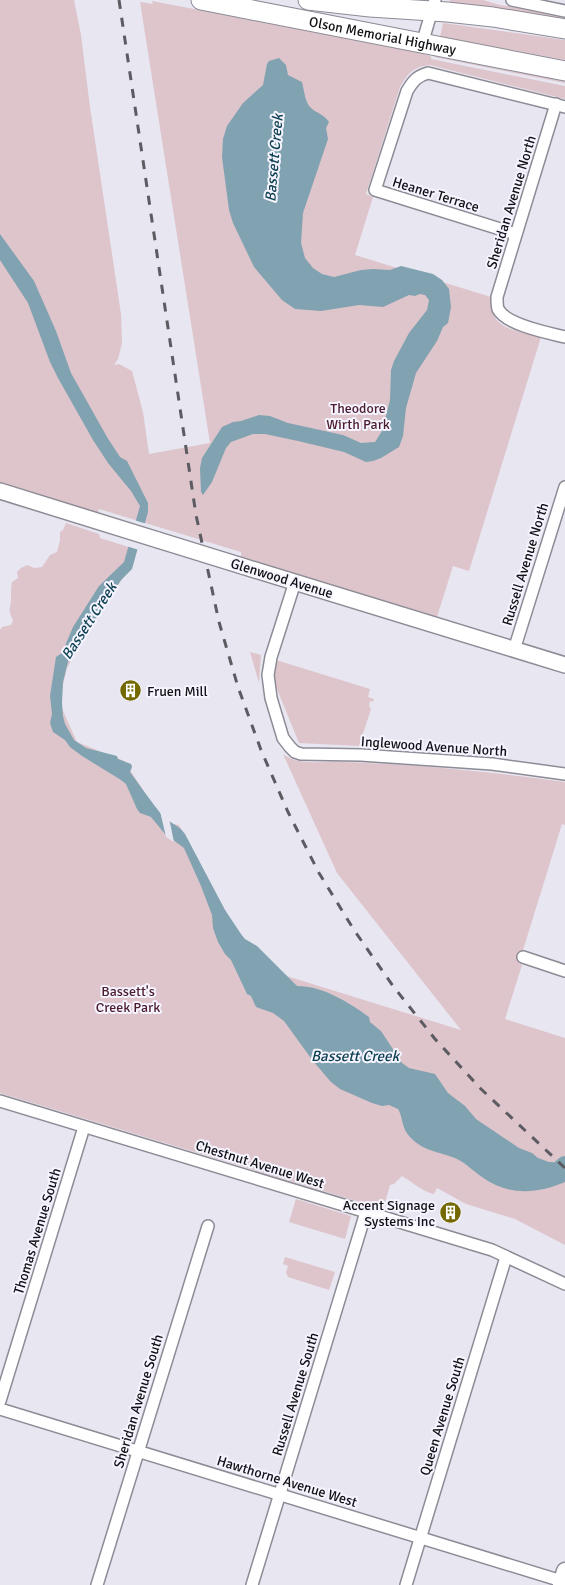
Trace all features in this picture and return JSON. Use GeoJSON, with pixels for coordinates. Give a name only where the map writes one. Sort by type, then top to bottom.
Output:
{"type":"FeatureCollection","features":[{"type":"Feature","properties":{"kind":"main road","name":"Olson Memorial Highway"},"geometry":{"type":"LineString","coordinates":[[201,0],[565,71]]}},
{"type":"Feature","properties":{"kind":"main road","name":"Olson Memorial Highway"},"geometry":{"type":"LineString","coordinates":[[308,0],[370,7],[433,5],[493,18],[565,29]]}},
{"type":"Feature","properties":{"kind":"street"},"geometry":{"type":"LineString","coordinates":[[512,0],[565,11]]}},
{"type":"Feature","properties":{"kind":"street"},"geometry":{"type":"LineString","coordinates":[[422,44],[433,5]]}},
{"type":"Feature","properties":{"kind":"street","name":"Heaner Terrace"},"geometry":{"type":"LineString","coordinates":[[516,234],[375,190],[407,91],[412,81],[420,75],[428,73],[561,106]]}},
{"type":"Feature","properties":{"kind":"street","name":"Sheridan Avenue North"},"geometry":{"type":"LineString","coordinates":[[561,106],[516,234],[497,297],[498,309],[505,317],[519,324],[565,338]]}},
{"type":"Feature","properties":{"kind":"street","name":"Russell Avenue North"},"geometry":{"type":"LineString","coordinates":[[514,650],[560,522],[565,487]]}},
{"type":"Feature","properties":{"kind":"street","name":"Glenwood Avenue"},"geometry":{"type":"LineString","coordinates":[[0,491],[565,665]]}},
{"type":"Feature","properties":{"kind":"street","name":"Inglewood Avenue North"},"geometry":{"type":"LineString","coordinates":[[294,582],[271,657],[268,675],[270,698],[283,738],[295,752],[301,754],[361,755],[492,764],[565,774]]}},
{"type":"Feature","properties":{"kind":"street"},"geometry":{"type":"LineString","coordinates":[[523,957],[565,971]]}},
{"type":"Feature","properties":{"kind":"street","name":"Chestnut Avenue West"},"geometry":{"type":"LineString","coordinates":[[0,1101],[492,1250],[565,1284]]}},
{"type":"Feature","properties":{"kind":"street","name":"Thomas Avenue South"},"geometry":{"type":"LineString","coordinates":[[0,1401],[84,1127]]}},
{"type":"Feature","properties":{"kind":"street","name":"Russell Avenue South"},"geometry":{"type":"LineString","coordinates":[[252,1585],[366,1212]]}},
{"type":"Feature","properties":{"kind":"street","name":"Sheridan Avenue South"},"geometry":{"type":"LineString","coordinates":[[97,1585],[208,1226]]}},
{"type":"Feature","properties":{"kind":"street","name":"Queen Avenue South"},"geometry":{"type":"LineString","coordinates":[[406,1585],[506,1257]]}},
{"type":"Feature","properties":{"kind":"street","name":"Hawthorne Avenue West"},"geometry":{"type":"LineString","coordinates":[[0,1409],[563,1580]]}},
{"type":"Feature","properties":{"kind":"green space","name":"Theodore Wirth Park"},"geometry":{"type":"Polygon","coordinates":[[[0,0],[74,0],[81,35],[121,314],[122,343],[118,359],[114,365],[119,364],[132,371],[143,412],[149,454],[210,443],[140,2],[153,4],[152,1],[401,48],[431,56],[431,59],[565,86],[565,99],[430,65],[415,69],[400,87],[366,194],[373,197],[355,255],[491,297],[494,316],[499,322],[513,330],[541,337],[469,571],[453,566],[437,617],[241,557],[241,552],[99,509],[98,513],[0,483],[0,0]]]}},
{"type":"Feature","properties":{"kind":"green space"},"geometry":{"type":"Polygon","coordinates":[[[449,0],[483,0],[500,5],[565,14],[565,19],[452,3],[449,0]]]}},
{"type":"Feature","properties":{"kind":"green space"},"geometry":{"type":"Polygon","coordinates":[[[443,23],[565,40],[565,60],[440,37],[443,23]]]}},
{"type":"Feature","properties":{"kind":"green space"},"geometry":{"type":"Polygon","coordinates":[[[434,57],[565,81],[565,83],[434,57]]]}},
{"type":"Feature","properties":{"kind":"green space","name":"Bassett's Creek Park"},"geometry":{"type":"Polygon","coordinates":[[[66,523],[99,534],[100,538],[135,549],[130,568],[101,610],[67,668],[59,702],[77,742],[124,761],[165,823],[179,825],[243,943],[280,974],[461,1030],[337,873],[283,754],[303,762],[370,763],[426,767],[565,782],[565,825],[562,824],[519,963],[522,965],[505,1019],[565,1038],[565,1245],[515,1219],[466,1204],[437,1188],[434,1194],[425,1191],[402,1176],[394,1184],[390,1185],[383,1209],[0,1093],[0,630],[2,627],[11,625],[13,620],[10,611],[11,589],[12,582],[18,578],[17,572],[27,565],[34,568],[42,567],[50,555],[57,552],[60,532],[66,523]]]}},
{"type":"Feature","properties":{"kind":"green space"},"geometry":{"type":"Polygon","coordinates":[[[250,652],[261,655],[259,683],[250,652]]]}},
{"type":"Feature","properties":{"kind":"green space"},"geometry":{"type":"Polygon","coordinates":[[[276,660],[370,689],[368,697],[374,699],[373,702],[370,701],[369,706],[371,709],[359,746],[299,743],[275,684],[276,660]]]}},
{"type":"Feature","properties":{"kind":"green space"},"geometry":{"type":"Polygon","coordinates":[[[296,1199],[351,1216],[345,1239],[289,1222],[296,1199]]]}},
{"type":"Feature","properties":{"kind":"green space"},"geometry":{"type":"Polygon","coordinates":[[[285,1257],[335,1272],[329,1290],[288,1277],[286,1273],[288,1266],[283,1264],[285,1257]]]}},
{"type":"Feature","properties":{"kind":"water"},"geometry":{"type":"Polygon","coordinates":[[[279,58],[286,65],[288,75],[302,82],[309,106],[324,116],[329,122],[326,128],[328,139],[303,213],[301,243],[305,258],[313,268],[322,274],[334,277],[361,270],[390,270],[401,266],[433,274],[442,280],[449,289],[451,307],[448,323],[443,327],[437,341],[416,373],[406,408],[403,436],[399,447],[381,458],[366,462],[344,452],[265,434],[253,434],[231,442],[226,448],[212,482],[203,495],[201,492],[200,468],[202,458],[222,427],[233,422],[259,415],[270,416],[288,423],[343,435],[361,443],[375,442],[382,431],[390,400],[391,370],[394,361],[409,333],[427,310],[429,300],[425,295],[420,294],[415,296],[409,295],[383,307],[359,305],[321,311],[295,309],[282,300],[254,267],[233,223],[229,210],[222,157],[223,139],[227,126],[243,103],[263,85],[269,61],[279,58]]]}},
{"type":"Feature","properties":{"kind":"water","name":"Bassett Creek"},"geometry":{"type":"Polygon","coordinates":[[[0,234],[34,281],[56,331],[71,373],[107,437],[120,457],[127,461],[148,503],[148,512],[132,569],[121,580],[68,662],[63,682],[63,716],[65,724],[74,740],[86,748],[117,756],[118,759],[131,764],[130,772],[157,809],[185,834],[225,910],[241,934],[245,939],[257,946],[297,986],[326,992],[369,1017],[370,1022],[381,1031],[402,1063],[409,1068],[435,1074],[448,1093],[465,1106],[476,1119],[519,1148],[532,1153],[538,1158],[553,1162],[565,1172],[565,1182],[533,1191],[512,1190],[492,1183],[457,1159],[422,1147],[408,1135],[398,1109],[389,1105],[382,1106],[372,1103],[340,1089],[331,1082],[284,1021],[273,1013],[256,1007],[251,996],[247,994],[231,960],[218,942],[213,928],[212,915],[184,848],[165,834],[151,817],[140,813],[126,784],[82,756],[53,732],[50,723],[52,714],[50,696],[56,657],[62,653],[73,627],[99,586],[124,562],[140,506],[93,440],[58,378],[28,303],[0,260],[0,234]]]}},
{"type":"Feature","properties":{"kind":"pier"},"geometry":{"type":"Polygon","coordinates":[[[134,520],[147,524],[139,550],[126,546],[134,520]]]}},
{"type":"Feature","properties":{"kind":"pier"},"geometry":{"type":"Polygon","coordinates":[[[162,810],[169,818],[174,842],[166,837],[160,811],[162,810]]]}},
{"type":"Feature","properties":{"kind":"waterway","name":"Bassett Creek"},"geometry":{"type":"LineString","coordinates":[[539,1175],[555,1174],[565,1165]]}},
{"type":"Feature","properties":{"kind":"railway"},"geometry":{"type":"LineString","coordinates":[[119,0],[196,515],[219,622],[238,687],[261,750],[288,812],[319,873],[354,930],[393,986],[435,1039],[481,1089],[565,1168]]}},
{"type":"Feature","properties":{"kind":"place","name":"Fruen Mill"},"geometry":{"type":"Point","coordinates":[131,691]}},
{"type":"Feature","properties":{"kind":"place","name":"Accent Signage Systems Inc"},"geometry":{"type":"Point","coordinates":[451,1213]}}]}
